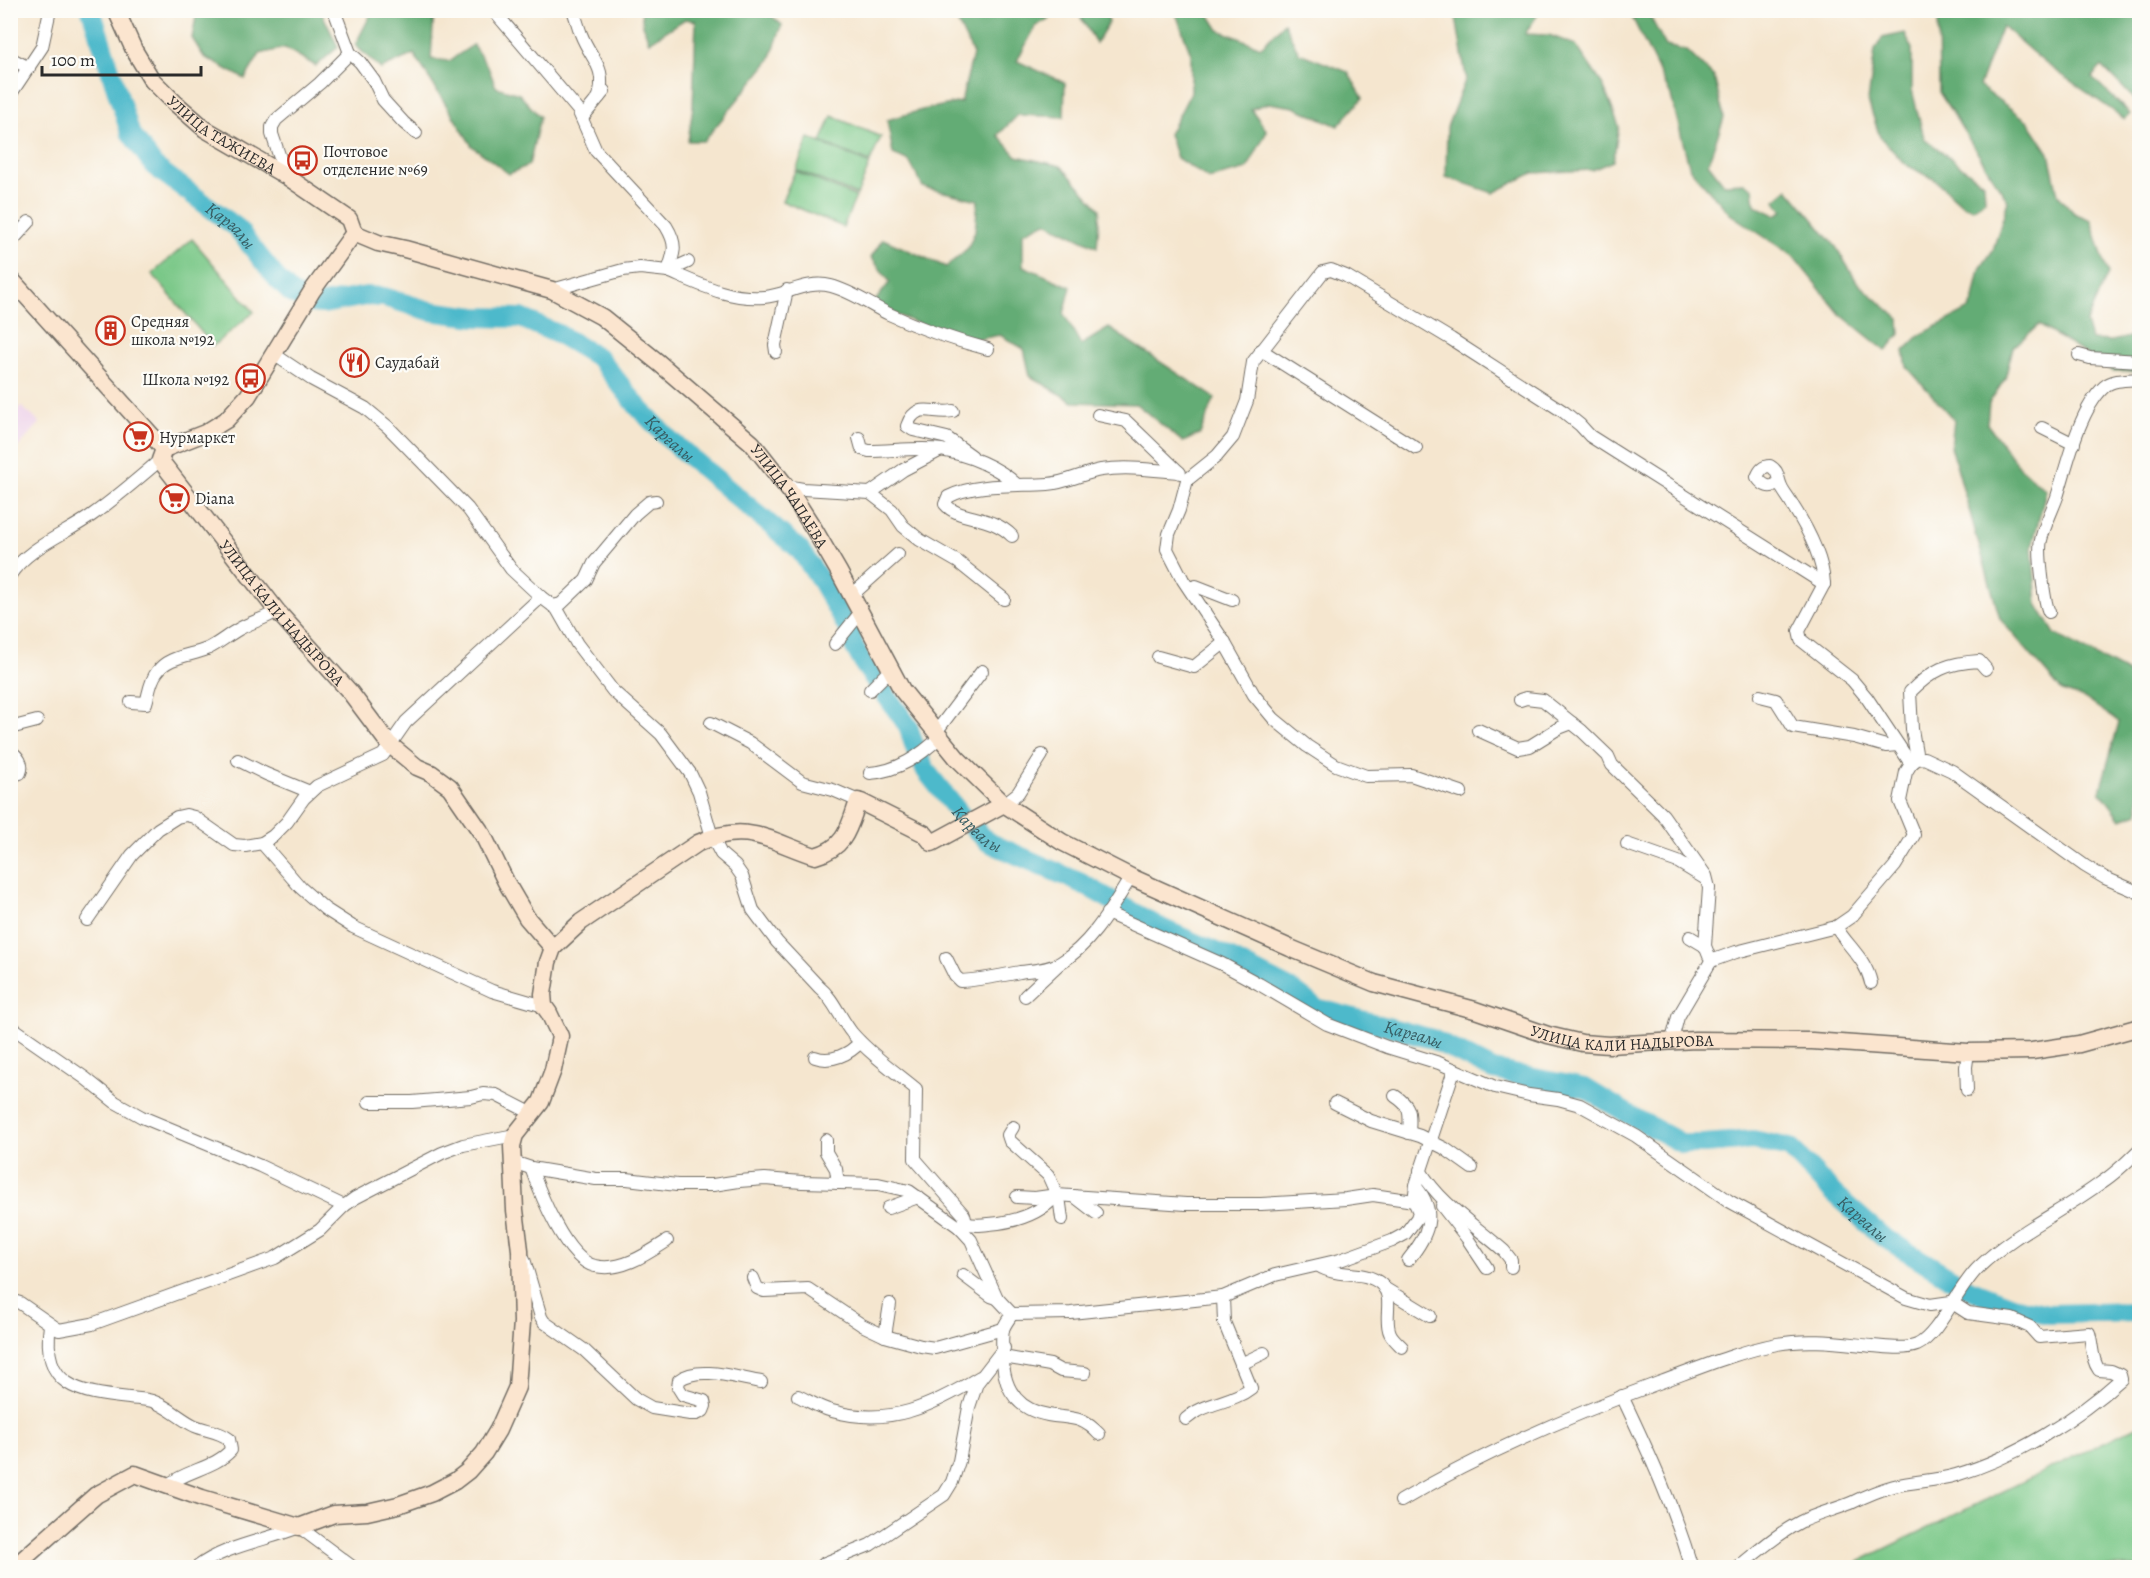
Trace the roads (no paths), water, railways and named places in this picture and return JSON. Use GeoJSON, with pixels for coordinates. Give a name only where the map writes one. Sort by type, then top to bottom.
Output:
{"type":"FeatureCollection","features":[{"type":"Feature","properties":{"kind":"street"},"geometry":{"type":"LineString","coordinates":[[12,92],[42,47],[50,10]]}},
{"type":"Feature","properties":{"kind":"street","name":"УЛИЦА ТАЖИЕВА"},"geometry":{"type":"LineString","coordinates":[[116,10],[134,50],[152,80],[205,129],[286,177],[350,219],[354,233]]}},
{"type":"Feature","properties":{"kind":"street"},"geometry":{"type":"LineString","coordinates":[[334,10],[350,53],[374,81],[383,100],[416,133]]}},
{"type":"Feature","properties":{"kind":"street"},"geometry":{"type":"LineString","coordinates":[[493,10],[582,118],[596,151],[666,226],[673,237],[675,249],[668,271]]}},
{"type":"Feature","properties":{"kind":"street"},"geometry":{"type":"LineString","coordinates":[[573,10],[581,35],[602,74],[599,97]]}},
{"type":"Feature","properties":{"kind":"street"},"geometry":{"type":"LineString","coordinates":[[286,177],[272,134],[272,127],[276,120],[320,83],[350,53]]}},
{"type":"Feature","properties":{"kind":"street"},"geometry":{"type":"LineString","coordinates":[[10,58],[28,68]]}},
{"type":"Feature","properties":{"kind":"street"},"geometry":{"type":"LineString","coordinates":[[582,118],[609,85]]}},
{"type":"Feature","properties":{"kind":"street"},"geometry":{"type":"LineString","coordinates":[[10,243],[29,222]]}},
{"type":"Feature","properties":{"kind":"street"},"geometry":{"type":"LineString","coordinates":[[13,567],[40,547],[92,515],[162,454],[226,420],[248,396],[312,291],[354,233]]}},
{"type":"Feature","properties":{"kind":"street","name":"УЛИЦА ЧАПАЕВА"},"geometry":{"type":"LineString","coordinates":[[354,233],[378,243],[552,290],[602,317],[660,363],[752,443],[786,486],[852,596],[857,617],[886,674],[938,735],[1004,804],[1062,842],[1131,877]]}},
{"type":"Feature","properties":{"kind":"street"},"geometry":{"type":"LineString","coordinates":[[668,271],[688,262]]}},
{"type":"Feature","properties":{"kind":"street"},"geometry":{"type":"LineString","coordinates":[[552,290],[623,270],[640,268],[668,271],[722,292],[744,297],[767,297],[787,290],[829,285],[907,322],[949,338],[988,349]]}},
{"type":"Feature","properties":{"kind":"street"},"geometry":{"type":"LineString","coordinates":[[1012,536],[1004,528],[982,518],[950,509],[945,504],[948,497],[955,493],[1017,485],[1051,484],[1100,470],[1146,469],[1183,476],[1217,456],[1233,437],[1246,401],[1253,362],[1323,272],[1331,270],[1346,276],[1451,339],[1555,405],[1590,436],[1824,584]]}},
{"type":"Feature","properties":{"kind":"street","name":"УЛИЦА КАЛИ НАДЫРОВА"},"geometry":{"type":"LineString","coordinates":[[10,278],[162,454],[277,611],[350,692],[389,744],[417,767],[431,773],[450,787],[483,835],[527,918],[553,948]]}},
{"type":"Feature","properties":{"kind":"street"},"geometry":{"type":"LineString","coordinates":[[776,352],[775,345],[787,290]]}},
{"type":"Feature","properties":{"kind":"street"},"geometry":{"type":"LineString","coordinates":[[1261,350],[1416,448]]}},
{"type":"Feature","properties":{"kind":"street"},"geometry":{"type":"LineString","coordinates":[[275,355],[311,379],[365,408],[388,427],[460,501],[512,569],[553,606],[564,620],[577,644],[613,691],[661,734],[690,773],[699,792],[712,837],[721,854],[735,866],[742,876],[753,910],[777,942],[827,993],[843,1022],[860,1042],[916,1089],[915,1159],[964,1215],[962,1225]]}},
{"type":"Feature","properties":{"kind":"street"},"geometry":{"type":"LineString","coordinates":[[2079,355],[2139,362]]}},
{"type":"Feature","properties":{"kind":"street"},"geometry":{"type":"LineString","coordinates":[[2049,612],[2043,593],[2045,584],[2040,547],[2041,537],[2074,444],[2088,411],[2106,385],[2117,381],[2139,379]]}},
{"type":"Feature","properties":{"kind":"street"},"geometry":{"type":"LineString","coordinates":[[953,411],[925,409],[915,412],[909,418],[907,426],[913,430],[947,438],[967,451],[977,461]]}},
{"type":"Feature","properties":{"kind":"street"},"geometry":{"type":"LineString","coordinates":[[1098,415],[1126,421],[1183,476]]}},
{"type":"Feature","properties":{"kind":"street"},"geometry":{"type":"LineString","coordinates":[[2042,428],[2074,444]]}},
{"type":"Feature","properties":{"kind":"street"},"geometry":{"type":"LineString","coordinates":[[859,438],[862,449],[869,451],[942,450],[977,461],[1009,477],[1017,485]]}},
{"type":"Feature","properties":{"kind":"street"},"geometry":{"type":"LineString","coordinates":[[870,493],[903,470],[942,450]]}},
{"type":"Feature","properties":{"kind":"street"},"geometry":{"type":"LineString","coordinates":[[1183,476],[1179,510],[1169,534],[1167,549],[1189,588],[1225,642],[1254,695],[1274,719],[1307,746],[1336,765],[1366,776],[1411,775],[1461,792]]}},
{"type":"Feature","properties":{"kind":"street"},"geometry":{"type":"LineString","coordinates":[[1780,484],[1795,508],[1823,570],[1824,584],[1799,631],[1801,640],[1852,680],[1867,698],[1898,745],[1914,761]]}},
{"type":"Feature","properties":{"kind":"street"},"geometry":{"type":"LineString","coordinates":[[786,486],[870,493],[892,510],[903,526],[920,540],[958,562],[1004,599]]}},
{"type":"Feature","properties":{"kind":"street"},"geometry":{"type":"LineString","coordinates":[[553,606],[561,604],[586,580],[594,563],[635,514],[649,502],[656,501]]}},
{"type":"Feature","properties":{"kind":"street"},"geometry":{"type":"LineString","coordinates":[[852,596],[898,554]]}},
{"type":"Feature","properties":{"kind":"street"},"geometry":{"type":"LineString","coordinates":[[1189,588],[1196,586],[1232,600]]}},
{"type":"Feature","properties":{"kind":"street"},"geometry":{"type":"LineString","coordinates":[[87,920],[132,855],[158,829],[177,817],[186,815],[194,817],[234,845],[262,843],[280,829],[317,786],[383,755],[406,722],[541,597]]}},
{"type":"Feature","properties":{"kind":"street"},"geometry":{"type":"LineString","coordinates":[[131,702],[146,703],[151,682],[166,663],[210,647],[237,630],[277,611]]}},
{"type":"Feature","properties":{"kind":"street"},"geometry":{"type":"LineString","coordinates":[[839,639],[857,617]]}},
{"type":"Feature","properties":{"kind":"street"},"geometry":{"type":"LineString","coordinates":[[1158,657],[1194,667],[1225,642]]}},
{"type":"Feature","properties":{"kind":"street"},"geometry":{"type":"LineString","coordinates":[[1914,761],[1910,693],[1923,678],[1937,669],[1961,662],[1978,661],[1986,669]]}},
{"type":"Feature","properties":{"kind":"street"},"geometry":{"type":"LineString","coordinates":[[870,773],[882,772],[925,751],[982,671]]}},
{"type":"Feature","properties":{"kind":"street"},"geometry":{"type":"LineString","coordinates":[[870,690],[886,674]]}},
{"type":"Feature","properties":{"kind":"street"},"geometry":{"type":"LineString","coordinates":[[1760,696],[1776,700],[1793,727],[1804,731],[1854,737],[1886,746],[1898,745]]}},
{"type":"Feature","properties":{"kind":"street"},"geometry":{"type":"LineString","coordinates":[[1520,700],[1526,698],[1543,700],[1572,723],[1608,756],[1611,765],[1663,815],[1694,856],[1707,879],[1709,888],[1705,946],[1711,962]]}},
{"type":"Feature","properties":{"kind":"street"},"geometry":{"type":"LineString","coordinates":[[10,728],[36,721]]}},
{"type":"Feature","properties":{"kind":"street"},"geometry":{"type":"LineString","coordinates":[[711,723],[750,743],[802,782],[833,790],[860,801],[925,834],[932,843],[1004,804],[1018,793],[1042,755]]}},
{"type":"Feature","properties":{"kind":"street"},"geometry":{"type":"LineString","coordinates":[[1478,730],[1518,748],[1530,746],[1559,728],[1572,723]]}},
{"type":"Feature","properties":{"kind":"street"},"geometry":{"type":"LineString","coordinates":[[10,751],[19,760],[22,770],[10,776]]}},
{"type":"Feature","properties":{"kind":"street"},"geometry":{"type":"LineString","coordinates":[[1672,1040],[1678,1017],[1711,962],[1736,952],[1836,927],[1852,916],[1895,866],[1914,835],[1900,801],[1906,772],[1914,761],[1924,758],[1952,771],[2105,878],[2139,893]]}},
{"type":"Feature","properties":{"kind":"street"},"geometry":{"type":"LineString","coordinates":[[238,760],[310,792]]}},
{"type":"Feature","properties":{"kind":"street"},"geometry":{"type":"LineString","coordinates":[[196,1568],[206,1560],[229,1549],[334,1514],[377,1510],[432,1494],[468,1471],[498,1430],[517,1387],[522,1322],[520,1250],[515,1210],[512,1146],[515,1136],[533,1114],[545,1091],[560,1042],[560,1036],[544,1006],[544,979],[553,948],[595,911],[699,843],[712,837],[736,832],[756,834],[815,856],[831,850],[847,834],[860,801]]}},
{"type":"Feature","properties":{"kind":"street"},"geometry":{"type":"LineString","coordinates":[[262,843],[301,888],[325,909],[353,927],[492,991],[544,1006]]}},
{"type":"Feature","properties":{"kind":"street"},"geometry":{"type":"LineString","coordinates":[[1627,844],[1678,862],[1707,879]]}},
{"type":"Feature","properties":{"kind":"street"},"geometry":{"type":"LineString","coordinates":[[1025,996],[1081,947],[1131,877]]}},
{"type":"Feature","properties":{"kind":"street","name":"УЛИЦА КАЛИ НАДЫРОВА"},"geometry":{"type":"LineString","coordinates":[[1131,877],[1374,984],[1475,1010],[1548,1035],[1582,1042],[1609,1045],[1672,1040],[1812,1041],[1968,1052],[2032,1051],[2079,1044],[2139,1027]]}},
{"type":"Feature","properties":{"kind":"street"},"geometry":{"type":"LineString","coordinates":[[1108,911],[1222,964],[1327,1024],[1496,1087],[1580,1105],[1636,1136],[1729,1201],[1906,1298],[1930,1305],[1955,1297]]}},
{"type":"Feature","properties":{"kind":"street"},"geometry":{"type":"LineString","coordinates":[[1836,927],[1860,956],[1868,970],[1871,983]]}},
{"type":"Feature","properties":{"kind":"street"},"geometry":{"type":"LineString","coordinates":[[1690,937],[1705,946]]}},
{"type":"Feature","properties":{"kind":"street"},"geometry":{"type":"LineString","coordinates":[[946,958],[960,981],[993,978],[1059,964]]}},
{"type":"Feature","properties":{"kind":"street"},"geometry":{"type":"LineString","coordinates":[[10,1026],[77,1072],[115,1102],[142,1117],[260,1166],[344,1206]]}},
{"type":"Feature","properties":{"kind":"street"},"geometry":{"type":"LineString","coordinates":[[815,1057],[821,1059],[842,1055],[850,1052],[860,1042]]}},
{"type":"Feature","properties":{"kind":"street"},"geometry":{"type":"LineString","coordinates":[[1967,1090],[1968,1052]]}},
{"type":"Feature","properties":{"kind":"street"},"geometry":{"type":"LineString","coordinates":[[513,1162],[531,1168],[596,1179],[714,1185],[765,1179],[878,1184],[909,1191],[962,1225],[998,1298],[1012,1314],[1071,1313],[1223,1297],[1275,1275],[1310,1266],[1319,1266],[1392,1241],[1405,1234],[1419,1212],[1413,1201],[1420,1170],[1454,1070]]}},
{"type":"Feature","properties":{"kind":"street"},"geometry":{"type":"LineString","coordinates":[[369,1102],[412,1102],[483,1094],[496,1095],[533,1114]]}},
{"type":"Feature","properties":{"kind":"street"},"geometry":{"type":"LineString","coordinates":[[1395,1096],[1410,1110],[1409,1133]]}},
{"type":"Feature","properties":{"kind":"street"},"geometry":{"type":"LineString","coordinates":[[1335,1103],[1371,1120],[1430,1141],[1473,1168]]}},
{"type":"Feature","properties":{"kind":"street"},"geometry":{"type":"LineString","coordinates":[[1012,1127],[1008,1135],[1010,1141],[1048,1175],[1060,1204],[1062,1219]]}},
{"type":"Feature","properties":{"kind":"street"},"geometry":{"type":"LineString","coordinates":[[10,1300],[20,1303],[50,1326],[59,1330],[92,1324],[275,1258],[320,1230],[355,1198],[442,1153],[464,1145],[515,1136]]}},
{"type":"Feature","properties":{"kind":"street"},"geometry":{"type":"LineString","coordinates":[[826,1140],[826,1152],[836,1169],[838,1183]]}},
{"type":"Feature","properties":{"kind":"street"},"geometry":{"type":"LineString","coordinates":[[1401,1501],[1438,1479],[1509,1443],[1622,1396],[1717,1361],[1778,1344],[1817,1341],[1888,1347],[1916,1346],[1928,1337],[1977,1268],[2003,1246],[2102,1183],[2139,1149]]}},
{"type":"Feature","properties":{"kind":"street"},"geometry":{"type":"LineString","coordinates":[[531,1168],[547,1209],[562,1235],[580,1257],[594,1266],[627,1264],[667,1241]]}},
{"type":"Feature","properties":{"kind":"street"},"geometry":{"type":"LineString","coordinates":[[1420,1170],[1440,1203],[1487,1268]]}},
{"type":"Feature","properties":{"kind":"street"},"geometry":{"type":"LineString","coordinates":[[611,1179],[617,1175],[639,1171]]}},
{"type":"Feature","properties":{"kind":"street"},"geometry":{"type":"LineString","coordinates":[[1408,1260],[1420,1244],[1428,1217],[1428,1206],[1416,1187]]}},
{"type":"Feature","properties":{"kind":"street"},"geometry":{"type":"LineString","coordinates":[[1435,1192],[1466,1221],[1504,1251],[1511,1260],[1511,1267]]}},
{"type":"Feature","properties":{"kind":"street"},"geometry":{"type":"LineString","coordinates":[[962,1225],[1011,1222],[1040,1210],[1057,1195]]}},
{"type":"Feature","properties":{"kind":"street"},"geometry":{"type":"LineString","coordinates":[[1017,1197],[1035,1198],[1057,1195],[1186,1204],[1261,1204],[1346,1199],[1373,1195],[1413,1201]]}},
{"type":"Feature","properties":{"kind":"street"},"geometry":{"type":"LineString","coordinates":[[1074,1196],[1096,1213]]}},
{"type":"Feature","properties":{"kind":"street"},"geometry":{"type":"LineString","coordinates":[[888,1208],[918,1197]]}},
{"type":"Feature","properties":{"kind":"street"},"geometry":{"type":"LineString","coordinates":[[520,1250],[528,1267],[531,1286],[544,1322],[584,1350],[636,1399],[652,1408],[690,1414],[703,1411],[704,1401],[683,1395],[678,1387],[679,1380],[692,1373],[761,1382]]}},
{"type":"Feature","properties":{"kind":"street"},"geometry":{"type":"LineString","coordinates":[[1319,1266],[1325,1270],[1367,1276],[1376,1280],[1387,1292],[1390,1334],[1402,1347]]}},
{"type":"Feature","properties":{"kind":"street"},"geometry":{"type":"LineString","coordinates":[[963,1275],[991,1296],[998,1298]]}},
{"type":"Feature","properties":{"kind":"street"},"geometry":{"type":"LineString","coordinates":[[753,1278],[757,1288],[764,1291],[808,1289],[862,1325],[885,1336],[935,1348],[1003,1329]]}},
{"type":"Feature","properties":{"kind":"street"},"geometry":{"type":"LineString","coordinates":[[1384,1288],[1430,1316]]}},
{"type":"Feature","properties":{"kind":"street"},"geometry":{"type":"LineString","coordinates":[[1186,1419],[1203,1407],[1251,1388],[1224,1322],[1223,1297]]}},
{"type":"Feature","properties":{"kind":"street"},"geometry":{"type":"LineString","coordinates":[[1737,1568],[1779,1535],[1799,1523],[1893,1486],[1924,1480],[1938,1480],[1983,1466],[2029,1443],[2098,1400],[2121,1379],[2120,1375],[2111,1371],[2099,1370],[2094,1363],[2089,1333],[2039,1337],[2030,1327],[2012,1319],[1968,1313],[1955,1297]]}},
{"type":"Feature","properties":{"kind":"street"},"geometry":{"type":"LineString","coordinates":[[885,1336],[890,1304]]}},
{"type":"Feature","properties":{"kind":"street"},"geometry":{"type":"LineString","coordinates":[[1012,1314],[1003,1329],[1005,1380],[1011,1394],[1037,1412],[1079,1419],[1099,1434]]}},
{"type":"Feature","properties":{"kind":"street"},"geometry":{"type":"LineString","coordinates":[[50,1326],[47,1342],[51,1359],[57,1375],[68,1384],[92,1393],[150,1400],[197,1427],[223,1434],[229,1439],[231,1450],[226,1456],[218,1462],[179,1476],[168,1485]]}},
{"type":"Feature","properties":{"kind":"street"},"geometry":{"type":"LineString","coordinates":[[1003,1352],[1050,1365],[1061,1371],[1085,1373]]}},
{"type":"Feature","properties":{"kind":"street"},"geometry":{"type":"LineString","coordinates":[[820,1568],[825,1563],[870,1545],[944,1495],[952,1482],[959,1461],[972,1394],[981,1376],[1003,1352]]}},
{"type":"Feature","properties":{"kind":"street"},"geometry":{"type":"LineString","coordinates":[[1241,1364],[1264,1353]]}},
{"type":"Feature","properties":{"kind":"street"},"geometry":{"type":"LineString","coordinates":[[798,1396],[831,1411],[859,1417],[884,1418],[928,1406],[981,1376]]}},
{"type":"Feature","properties":{"kind":"street"},"geometry":{"type":"LineString","coordinates":[[1622,1396],[1657,1468],[1692,1568]]}},
{"type":"Feature","properties":{"kind":"street"},"geometry":{"type":"LineString","coordinates":[[10,1563],[20,1562],[96,1495],[135,1474],[202,1498],[299,1527],[354,1568]]}},
{"type":"Feature","properties":{"kind":"waterway","name":"Қарғалы"},"geometry":{"type":"LineString","coordinates":[[91,10],[130,132],[154,166],[236,227],[291,293],[311,303],[323,304],[366,296],[384,297],[430,311],[476,317],[521,318],[560,335],[599,358],[638,407],[671,441],[799,549],[821,581],[851,634],[854,646],[865,666],[908,726],[926,771],[961,815],[988,842],[1081,883],[1161,928],[1227,957],[1295,992],[1316,1008],[1432,1039],[1493,1070],[1585,1088],[1683,1144],[1753,1140],[1790,1148],[1834,1194],[1883,1237],[1969,1289],[2012,1306],[2048,1314],[2140,1312]]}},
{"type":"Feature","properties":{"kind":"place","name":"Почтовое отделение №69"},"geometry":{"type":"Point","coordinates":[302,160]}},
{"type":"Feature","properties":{"kind":"place","name":"Средняя школа №192"},"geometry":{"type":"Point","coordinates":[110,330]}},
{"type":"Feature","properties":{"kind":"place","name":"Саудабай"},"geometry":{"type":"Point","coordinates":[354,362]}},
{"type":"Feature","properties":{"kind":"place","name":"Школа №192"},"geometry":{"type":"Point","coordinates":[250,379]}},
{"type":"Feature","properties":{"kind":"place","name":"Нурмаркет"},"geometry":{"type":"Point","coordinates":[138,437]}},
{"type":"Feature","properties":{"kind":"place","name":"Diana"},"geometry":{"type":"Point","coordinates":[174,498]}}]}
